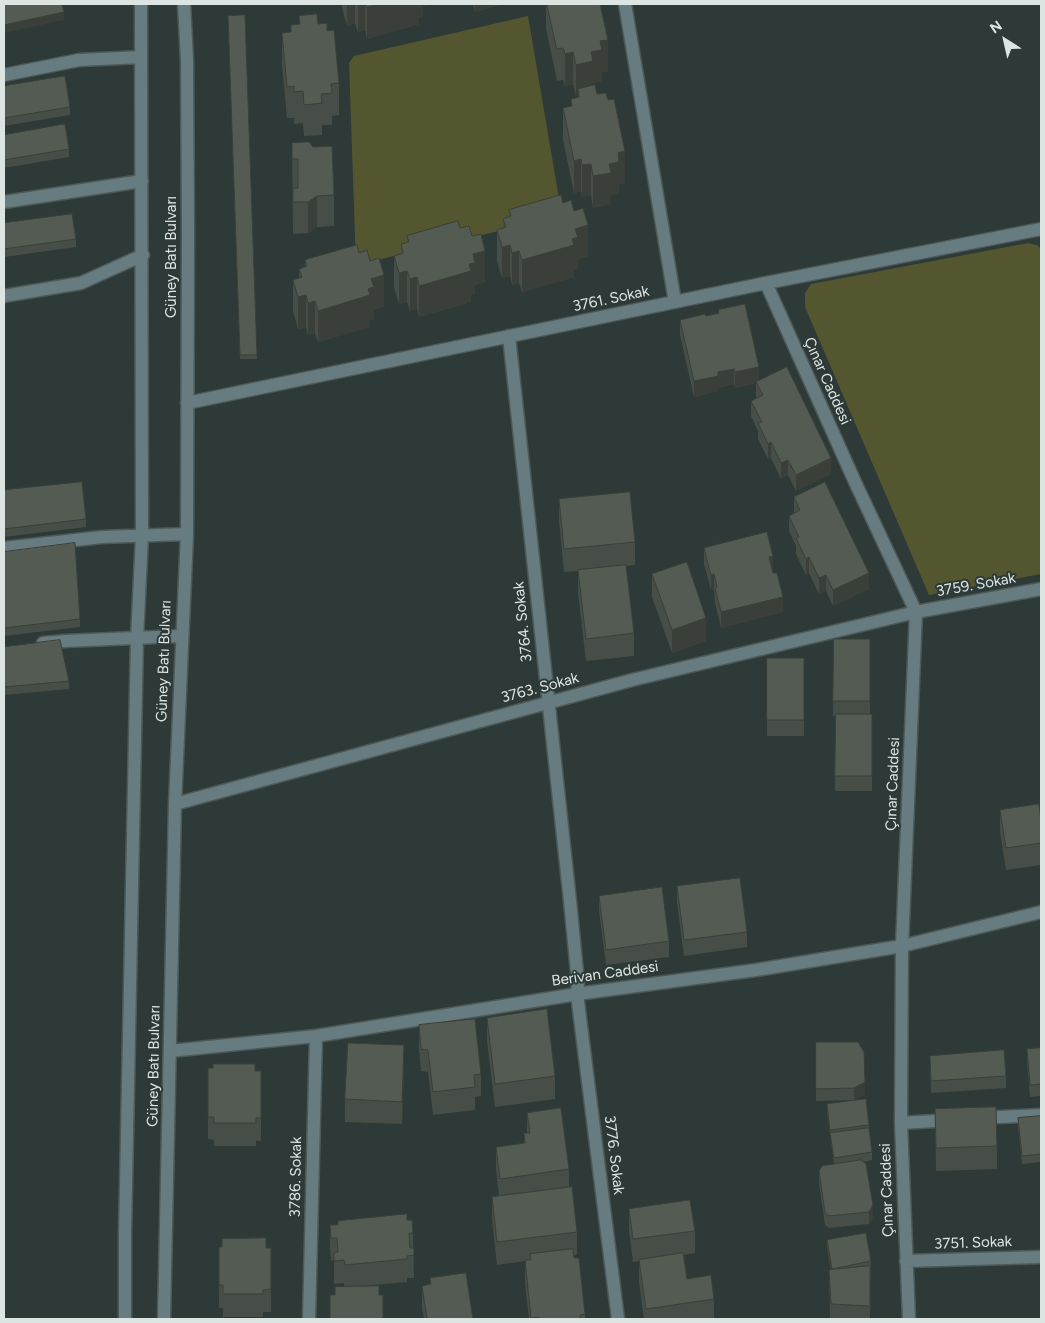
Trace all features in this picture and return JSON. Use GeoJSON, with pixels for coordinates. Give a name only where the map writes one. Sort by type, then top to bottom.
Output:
{"type":"FeatureCollection","features":[{"type":"Feature","properties":{"kind":"street","name":"Güney Batı Bulvarı"},"geometry":{"type":"LineString","coordinates":[[125,1319],[125,1234],[138,638],[142,536],[141,4]]}},
{"type":"Feature","properties":{"kind":"street","name":"Güney Batı Bulvarı"},"geometry":{"type":"LineString","coordinates":[[164,1319],[175,804],[187,534],[188,234],[187,60],[184,4]]}},
{"type":"Feature","properties":{"kind":"street"},"geometry":{"type":"LineString","coordinates":[[624,4],[675,302]]}},
{"type":"Feature","properties":{"kind":"street"},"geometry":{"type":"LineString","coordinates":[[4,75],[79,60],[141,57]]}},
{"type":"Feature","properties":{"kind":"street"},"geometry":{"type":"LineString","coordinates":[[4,202],[142,180]]}},
{"type":"Feature","properties":{"kind":"street","name":"3761. Sokak"},"geometry":{"type":"LineString","coordinates":[[187,403],[766,283],[1041,229]]}},
{"type":"Feature","properties":{"kind":"street"},"geometry":{"type":"LineString","coordinates":[[4,296],[81,283],[142,255]]}},
{"type":"Feature","properties":{"kind":"street","name":"Çınar Caddesi"},"geometry":{"type":"LineString","coordinates":[[766,283],[855,482],[916,612],[902,946],[901,1123],[909,1319]]}},
{"type":"Feature","properties":{"kind":"street","name":"3764. Sokak"},"geometry":{"type":"LineString","coordinates":[[509,336],[570,901],[578,982],[577,994]]}},
{"type":"Feature","properties":{"kind":"street"},"geometry":{"type":"LineString","coordinates":[[4,548],[102,537],[187,534]]}},
{"type":"Feature","properties":{"kind":"street","name":"3759. Sokak"},"geometry":{"type":"LineString","coordinates":[[916,612],[1041,589]]}},
{"type":"Feature","properties":{"kind":"street","name":"3763. Sokak"},"geometry":{"type":"LineString","coordinates":[[175,804],[632,680],[916,612]]}},
{"type":"Feature","properties":{"kind":"street"},"geometry":{"type":"LineString","coordinates":[[30,645],[65,641],[182,636]]}},
{"type":"Feature","properties":{"kind":"street","name":"Berivan Caddesi"},"geometry":{"type":"LineString","coordinates":[[170,1051],[316,1036],[577,994],[756,970],[902,946],[1041,912]]}},
{"type":"Feature","properties":{"kind":"street","name":"3776. Sokak"},"geometry":{"type":"LineString","coordinates":[[577,994],[618,1319]]}},
{"type":"Feature","properties":{"kind":"street","name":"3786. Sokak"},"geometry":{"type":"LineString","coordinates":[[309,1319],[316,1036]]}},
{"type":"Feature","properties":{"kind":"street"},"geometry":{"type":"LineString","coordinates":[[901,1123],[1041,1115]]}},
{"type":"Feature","properties":{"kind":"street","name":"3751. Sokak"},"geometry":{"type":"LineString","coordinates":[[906,1261],[1041,1257]]}},
{"type":"Feature","properties":{"kind":"green space"},"geometry":{"type":"Polygon","coordinates":[[[528,16],[562,216],[356,265],[349,63],[354,56],[528,16]]]}},
{"type":"Feature","properties":{"kind":"green space"},"geometry":{"type":"Polygon","coordinates":[[[1028,243],[1037,245],[1041,249],[1041,574],[929,595],[805,307],[805,293],[811,284],[1028,243]]]}},
{"type":"Feature","properties":{"kind":"building"},"geometry":{"type":"Polygon","coordinates":[[[4,4],[62,4],[64,12],[4,25],[4,4]]]}},
{"type":"Feature","properties":{"kind":"building"},"geometry":{"type":"Polygon","coordinates":[[[366,4],[380,4],[367,7],[366,4]]]}},
{"type":"Feature","properties":{"kind":"building"},"geometry":{"type":"Polygon","coordinates":[[[547,4],[600,4],[608,40],[600,41],[602,50],[591,52],[593,61],[576,65],[573,52],[565,54],[563,48],[557,49],[547,4]]]}},
{"type":"Feature","properties":{"kind":"building"},"geometry":{"type":"Polygon","coordinates":[[[317,14],[318,24],[327,23],[327,31],[334,30],[339,83],[331,84],[332,93],[321,94],[322,103],[304,105],[303,91],[294,92],[294,86],[287,87],[282,33],[291,32],[291,25],[300,24],[299,16],[317,14]]]}},
{"type":"Feature","properties":{"kind":"building"},"geometry":{"type":"Polygon","coordinates":[[[245,15],[257,355],[240,355],[228,16],[245,15]]]}},
{"type":"Feature","properties":{"kind":"building"},"geometry":{"type":"Polygon","coordinates":[[[65,76],[70,107],[4,118],[4,86],[65,76]]]}},
{"type":"Feature","properties":{"kind":"building"},"geometry":{"type":"Polygon","coordinates":[[[595,85],[597,94],[606,93],[608,100],[614,99],[625,151],[618,153],[619,162],[609,164],[611,173],[593,176],[591,164],[582,165],[581,159],[574,161],[563,108],[572,106],[571,99],[579,97],[578,89],[595,85]]]}},
{"type":"Feature","properties":{"kind":"building"},"geometry":{"type":"Polygon","coordinates":[[[65,124],[69,149],[4,160],[4,135],[65,124]]]}},
{"type":"Feature","properties":{"kind":"building"},"geometry":{"type":"Polygon","coordinates":[[[309,142],[313,147],[332,146],[334,195],[317,196],[308,202],[293,202],[293,188],[298,188],[298,159],[292,159],[292,143],[309,142]]]}},
{"type":"Feature","properties":{"kind":"building"},"geometry":{"type":"Polygon","coordinates":[[[561,195],[563,203],[571,200],[574,211],[583,208],[588,225],[575,229],[578,237],[572,239],[574,245],[522,260],[519,251],[512,253],[510,245],[502,247],[497,230],[506,227],[503,219],[511,216],[509,210],[561,195]]]}},
{"type":"Feature","properties":{"kind":"building"},"geometry":{"type":"Polygon","coordinates":[[[72,214],[76,239],[4,249],[4,223],[72,214]]]}},
{"type":"Feature","properties":{"kind":"building"},"geometry":{"type":"Polygon","coordinates":[[[458,221],[460,228],[469,226],[472,236],[481,234],[485,251],[473,254],[475,263],[469,264],[471,271],[419,286],[417,277],[410,279],[407,271],[399,273],[394,256],[403,253],[401,244],[409,242],[407,236],[458,221]]]}},
{"type":"Feature","properties":{"kind":"building"},"geometry":{"type":"Polygon","coordinates":[[[357,245],[359,253],[367,250],[370,261],[379,258],[384,275],[371,279],[374,287],[368,289],[370,295],[318,311],[315,301],[308,303],[306,295],[298,297],[293,280],[302,277],[299,269],[307,266],[305,260],[357,245]]]}},
{"type":"Feature","properties":{"kind":"building"},"geometry":{"type":"Polygon","coordinates":[[[745,304],[759,367],[735,372],[734,369],[718,372],[718,376],[694,381],[680,320],[719,313],[718,310],[745,304]]]}},
{"type":"Feature","properties":{"kind":"building"},"geometry":{"type":"Polygon","coordinates":[[[787,367],[831,458],[796,475],[788,460],[781,463],[771,442],[768,444],[758,423],[762,422],[751,401],[763,395],[756,382],[787,367]]]}},
{"type":"Feature","properties":{"kind":"building"},"geometry":{"type":"Polygon","coordinates":[[[82,482],[86,519],[4,529],[4,490],[82,482]]]}},
{"type":"Feature","properties":{"kind":"building"},"geometry":{"type":"Polygon","coordinates":[[[825,482],[869,573],[833,590],[826,575],[819,578],[809,557],[806,559],[796,538],[799,537],[789,516],[800,510],[794,497],[825,482]]]}},
{"type":"Feature","properties":{"kind":"building"},"geometry":{"type":"Polygon","coordinates":[[[630,492],[635,542],[564,549],[559,499],[630,492]]]}},
{"type":"Feature","properties":{"kind":"building"},"geometry":{"type":"Polygon","coordinates":[[[767,532],[773,556],[769,557],[773,573],[777,573],[783,597],[721,612],[715,588],[717,587],[714,574],[711,575],[704,548],[767,532]]]}},
{"type":"Feature","properties":{"kind":"building"},"geometry":{"type":"Polygon","coordinates":[[[75,543],[80,619],[4,628],[4,552],[75,543]]]}},
{"type":"Feature","properties":{"kind":"building"},"geometry":{"type":"Polygon","coordinates":[[[687,562],[706,618],[672,630],[652,574],[687,562]]]}},
{"type":"Feature","properties":{"kind":"building"},"geometry":{"type":"Polygon","coordinates":[[[626,565],[634,633],[586,639],[578,570],[626,565]]]}},
{"type":"Feature","properties":{"kind":"building"},"geometry":{"type":"Polygon","coordinates":[[[834,639],[870,639],[870,701],[833,701],[834,639]]]}},
{"type":"Feature","properties":{"kind":"building"},"geometry":{"type":"Polygon","coordinates":[[[60,640],[69,681],[4,687],[4,647],[60,640]]]}},
{"type":"Feature","properties":{"kind":"building"},"geometry":{"type":"Polygon","coordinates":[[[767,658],[804,658],[804,720],[767,720],[767,658]]]}},
{"type":"Feature","properties":{"kind":"building"},"geometry":{"type":"Polygon","coordinates":[[[836,714],[872,714],[872,776],[835,776],[836,714]]]}},
{"type":"Feature","properties":{"kind":"building"},"geometry":{"type":"Polygon","coordinates":[[[1039,804],[1041,843],[1006,848],[1000,810],[1039,804]]]}},
{"type":"Feature","properties":{"kind":"building"},"geometry":{"type":"Polygon","coordinates":[[[740,878],[747,932],[684,940],[677,886],[740,878]]]}},
{"type":"Feature","properties":{"kind":"building"},"geometry":{"type":"Polygon","coordinates":[[[662,887],[669,941],[606,950],[599,896],[662,887]]]}},
{"type":"Feature","properties":{"kind":"building"},"geometry":{"type":"Polygon","coordinates":[[[547,1009],[555,1076],[495,1084],[487,1018],[547,1009]]]}},
{"type":"Feature","properties":{"kind":"building"},"geometry":{"type":"Polygon","coordinates":[[[475,1019],[481,1074],[474,1075],[475,1087],[433,1092],[428,1050],[421,1049],[419,1025],[475,1019]]]}},
{"type":"Feature","properties":{"kind":"building"},"geometry":{"type":"Polygon","coordinates":[[[816,1042],[858,1042],[864,1052],[865,1082],[854,1088],[816,1089],[816,1042]]]}},
{"type":"Feature","properties":{"kind":"building"},"geometry":{"type":"Polygon","coordinates":[[[348,1043],[404,1045],[402,1102],[345,1099],[348,1043]]]}},
{"type":"Feature","properties":{"kind":"building"},"geometry":{"type":"Polygon","coordinates":[[[1041,1048],[1041,1084],[1030,1085],[1027,1049],[1041,1048]]]}},
{"type":"Feature","properties":{"kind":"building"},"geometry":{"type":"Polygon","coordinates":[[[1004,1050],[1006,1076],[931,1081],[930,1056],[1004,1050]]]}},
{"type":"Feature","properties":{"kind":"building"},"geometry":{"type":"Polygon","coordinates":[[[213,1064],[255,1064],[255,1071],[261,1071],[261,1118],[256,1118],[256,1123],[214,1123],[214,1117],[208,1117],[208,1068],[213,1068],[213,1064]]]}},
{"type":"Feature","properties":{"kind":"building"},"geometry":{"type":"Polygon","coordinates":[[[866,1099],[869,1125],[830,1130],[827,1104],[866,1099]]]}},
{"type":"Feature","properties":{"kind":"building"},"geometry":{"type":"Polygon","coordinates":[[[996,1107],[997,1146],[936,1148],[935,1109],[996,1107]]]}},
{"type":"Feature","properties":{"kind":"building"},"geometry":{"type":"Polygon","coordinates":[[[561,1108],[569,1169],[500,1179],[496,1147],[525,1143],[524,1133],[530,1133],[527,1113],[561,1108]]]}},
{"type":"Feature","properties":{"kind":"building"},"geometry":{"type":"Polygon","coordinates":[[[1041,1116],[1041,1154],[1022,1156],[1018,1118],[1041,1116]]]}},
{"type":"Feature","properties":{"kind":"building"},"geometry":{"type":"Polygon","coordinates":[[[869,1128],[872,1152],[834,1158],[830,1133],[869,1128]]]}},
{"type":"Feature","properties":{"kind":"building"},"geometry":{"type":"Polygon","coordinates":[[[861,1160],[866,1164],[873,1205],[869,1212],[829,1216],[825,1213],[819,1171],[822,1166],[861,1160]]]}},
{"type":"Feature","properties":{"kind":"building"},"geometry":{"type":"Polygon","coordinates":[[[572,1187],[577,1232],[497,1242],[492,1197],[572,1187]]]}},
{"type":"Feature","properties":{"kind":"building"},"geometry":{"type":"Polygon","coordinates":[[[690,1200],[695,1231],[633,1239],[629,1209],[690,1200]]]}},
{"type":"Feature","properties":{"kind":"building"},"geometry":{"type":"Polygon","coordinates":[[[407,1214],[407,1220],[412,1220],[413,1233],[409,1233],[410,1248],[414,1248],[414,1255],[407,1256],[407,1259],[345,1265],[344,1260],[334,1261],[334,1253],[338,1252],[337,1238],[331,1238],[330,1225],[338,1225],[338,1221],[407,1214]]]}},
{"type":"Feature","properties":{"kind":"building"},"geometry":{"type":"Polygon","coordinates":[[[866,1233],[871,1261],[832,1269],[827,1240],[866,1233]]]}},
{"type":"Feature","properties":{"kind":"building"},"geometry":{"type":"Polygon","coordinates":[[[266,1238],[266,1248],[271,1248],[271,1289],[263,1290],[263,1294],[223,1294],[223,1285],[219,1285],[219,1247],[222,1247],[222,1239],[266,1238]]]}},
{"type":"Feature","properties":{"kind":"building"},"geometry":{"type":"Polygon","coordinates":[[[573,1249],[574,1258],[579,1258],[585,1314],[580,1315],[580,1319],[531,1318],[525,1260],[531,1260],[530,1254],[573,1249]]]}},
{"type":"Feature","properties":{"kind":"building"},"geometry":{"type":"Polygon","coordinates":[[[683,1253],[687,1279],[711,1275],[714,1299],[646,1309],[639,1260],[683,1253]]]}},
{"type":"Feature","properties":{"kind":"building"},"geometry":{"type":"Polygon","coordinates":[[[870,1266],[870,1306],[831,1304],[829,1270],[870,1266]]]}},
{"type":"Feature","properties":{"kind":"building"},"geometry":{"type":"Polygon","coordinates":[[[466,1273],[473,1319],[427,1319],[422,1286],[431,1284],[430,1278],[466,1273]]]}},
{"type":"Feature","properties":{"kind":"building"},"geometry":{"type":"Polygon","coordinates":[[[379,1286],[379,1295],[383,1295],[383,1319],[330,1319],[330,1295],[335,1295],[335,1287],[379,1286]]]}}]}
